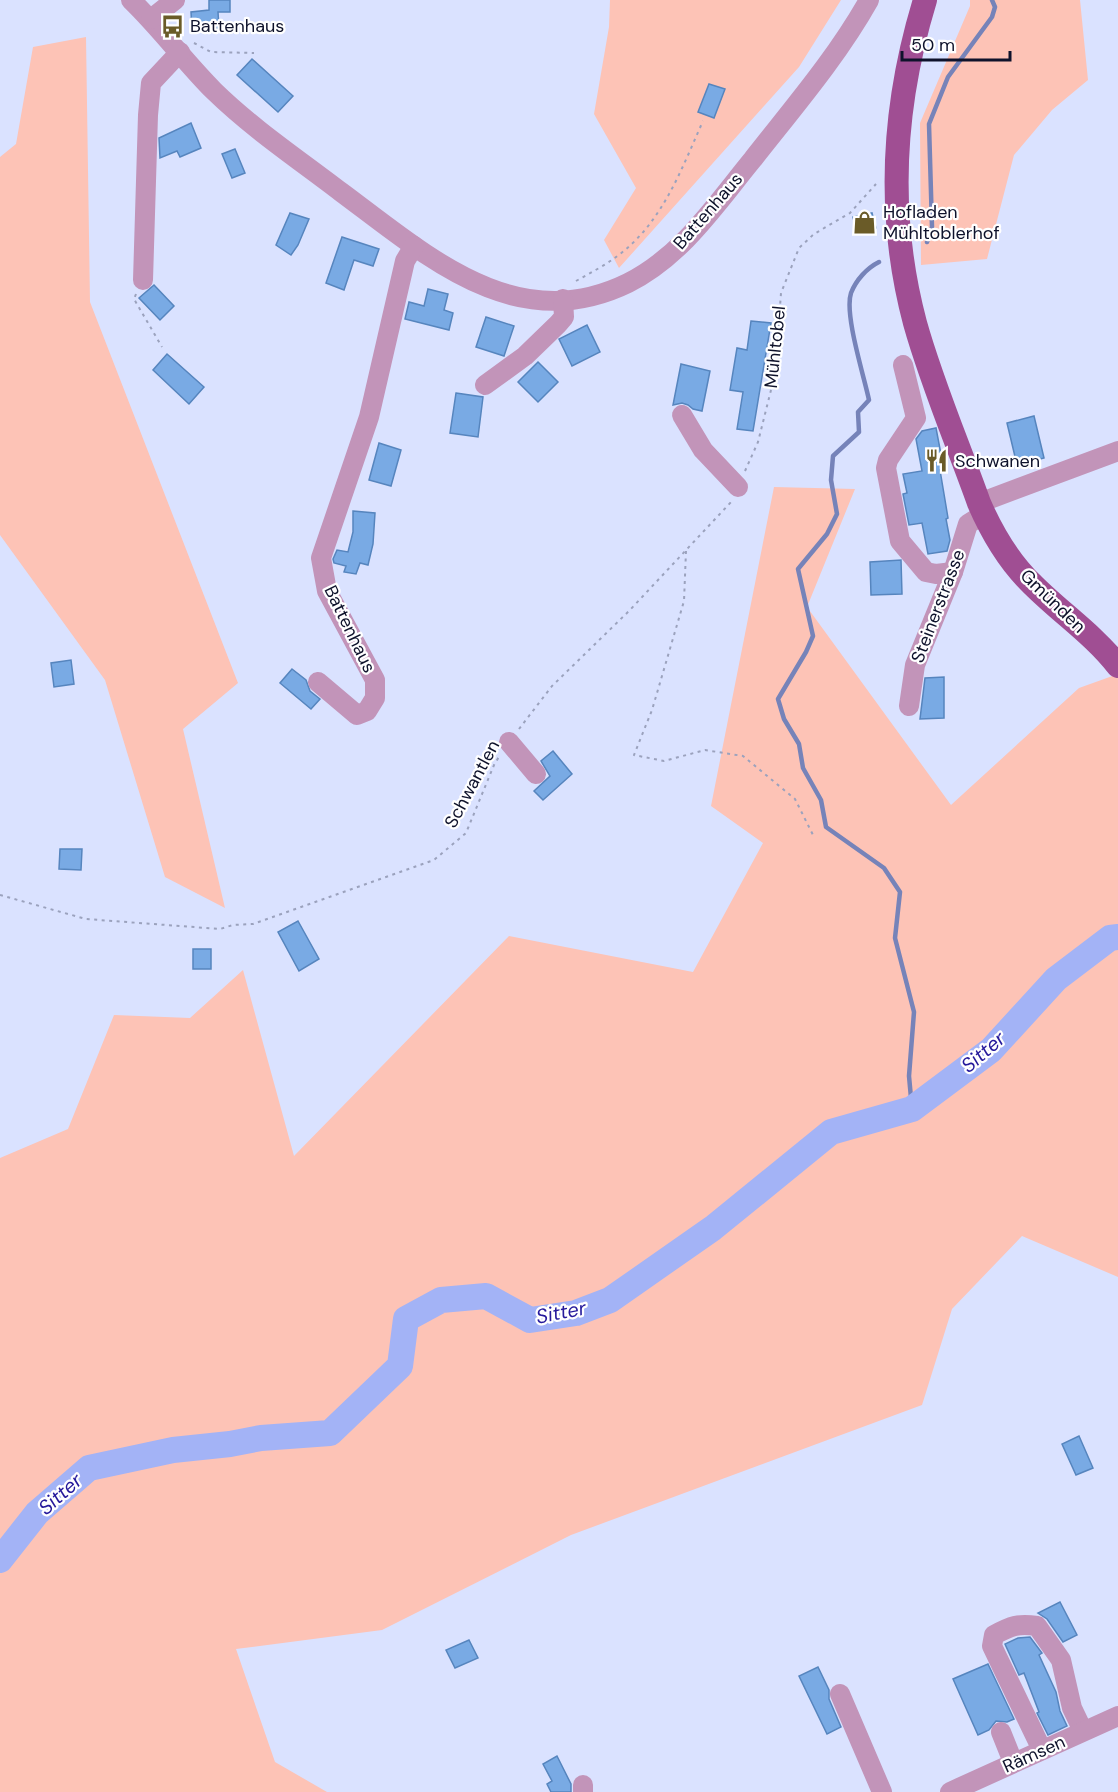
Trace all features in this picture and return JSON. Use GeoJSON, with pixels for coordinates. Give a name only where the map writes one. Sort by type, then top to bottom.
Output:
{"type":"FeatureCollection","features":[{"type":"Feature","properties":{"kind":"main road"},"geometry":{"type":"LineString","coordinates":[[925,0],[907,65],[898,132],[896,173],[902,259],[916,324],[982,509]]}},
{"type":"Feature","properties":{"kind":"main road","name":"Gmünden"},"geometry":{"type":"LineString","coordinates":[[982,509],[1013,562],[1031,583],[1100,646],[1118,666]]}},
{"type":"Feature","properties":{"kind":"street","name":"Battenhaus"},"geometry":{"type":"LineString","coordinates":[[131,0],[186,47],[211,88],[239,115],[414,246],[455,273],[486,288],[523,298],[568,291],[593,295],[627,283],[654,267],[682,243],[768,140],[841,46],[869,0]]}},
{"type":"Feature","properties":{"kind":"street"},"geometry":{"type":"LineString","coordinates":[[151,19],[175,0]]}},
{"type":"Feature","properties":{"kind":"street"},"geometry":{"type":"LineString","coordinates":[[143,280],[151,82],[186,47]]}},
{"type":"Feature","properties":{"kind":"street","name":"Battenhaus"},"geometry":{"type":"LineString","coordinates":[[318,682],[357,715],[367,711],[375,698],[375,680],[327,591],[321,558],[369,417],[405,261],[414,246]]}},
{"type":"Feature","properties":{"kind":"street"},"geometry":{"type":"LineString","coordinates":[[486,385],[525,356],[558,324],[564,316],[568,291]]}},
{"type":"Feature","properties":{"kind":"street"},"geometry":{"type":"LineString","coordinates":[[903,365],[916,418],[888,460],[886,468],[900,541],[926,572],[936,574],[953,572]]}},
{"type":"Feature","properties":{"kind":"street"},"geometry":{"type":"LineString","coordinates":[[682,415],[703,450],[738,487]]}},
{"type":"Feature","properties":{"kind":"street"},"geometry":{"type":"LineString","coordinates":[[982,509],[1118,451]]}},
{"type":"Feature","properties":{"kind":"street","name":"Steinerstrasse"},"geometry":{"type":"LineString","coordinates":[[909,706],[915,665],[953,572],[968,524],[982,509]]}},
{"type":"Feature","properties":{"kind":"street"},"geometry":{"type":"LineString","coordinates":[[509,742],[536,774]]}},
{"type":"Feature","properties":{"kind":"street"},"geometry":{"type":"LineString","coordinates":[[1042,1750],[992,1646],[994,1635],[1008,1628],[1022,1623],[1037,1626],[1061,1660],[1072,1708],[1083,1731]]}},
{"type":"Feature","properties":{"kind":"street"},"geometry":{"type":"LineString","coordinates":[[840,1694],[882,1792]]}},
{"type":"Feature","properties":{"kind":"street","name":"Rämsen"},"geometry":{"type":"LineString","coordinates":[[950,1792],[1118,1716]]}},
{"type":"Feature","properties":{"kind":"street"},"geometry":{"type":"LineString","coordinates":[[1002,1732],[1014,1762]]}},
{"type":"Feature","properties":{"kind":"path"},"geometry":{"type":"LineString","coordinates":[[186,47],[211,52],[254,53]]}},
{"type":"Feature","properties":{"kind":"path"},"geometry":{"type":"LineString","coordinates":[[568,291],[618,255],[659,212],[672,190],[703,120]]}},
{"type":"Feature","properties":{"kind":"path","name":"Mühltobel"},"geometry":{"type":"LineString","coordinates":[[686,550],[731,504],[758,442],[775,374],[781,293],[799,248],[814,234],[850,213],[886,174],[896,173]]}},
{"type":"Feature","properties":{"kind":"path"},"geometry":{"type":"LineString","coordinates":[[143,280],[134,298],[162,347]]}},
{"type":"Feature","properties":{"kind":"path"},"geometry":{"type":"LineString","coordinates":[[686,550],[684,601],[652,710],[634,755],[664,761],[705,750],[744,756],[795,799],[814,837]]}},
{"type":"Feature","properties":{"kind":"path","name":"Schwantlen"},"geometry":{"type":"LineString","coordinates":[[0,895],[86,919],[220,928],[253,924],[434,860],[466,833],[494,765],[552,686],[629,611],[686,550]]}},
{"type":"Feature","properties":{"kind":"shaded area"},"geometry":{"type":"Polygon","coordinates":[[[610,0],[841,0],[799,67],[619,268],[604,240],[636,188],[594,114],[609,27],[610,0]]]}},
{"type":"Feature","properties":{"kind":"shaded area"},"geometry":{"type":"Polygon","coordinates":[[[970,0],[1080,0],[1088,80],[1052,110],[1014,155],[987,259],[921,265],[920,123],[970,6],[970,0]]]}},
{"type":"Feature","properties":{"kind":"shaded area"},"geometry":{"type":"Polygon","coordinates":[[[86,37],[90,302],[238,683],[183,729],[225,908],[165,877],[105,680],[0,535],[0,157],[16,144],[33,47],[86,37]]]}},
{"type":"Feature","properties":{"kind":"shaded area"},"geometry":{"type":"Polygon","coordinates":[[[774,487],[855,489],[807,607],[951,805],[1079,688],[1118,674],[1118,1277],[1022,1236],[952,1309],[922,1405],[571,1535],[382,1630],[236,1649],[275,1762],[327,1792],[0,1792],[0,1158],[68,1129],[114,1015],[190,1018],[243,970],[294,1156],[509,936],[693,972],[763,843],[711,806],[774,487]]]}},
{"type":"Feature","properties":{"kind":"building"},"geometry":{"type":"Polygon","coordinates":[[[209,0],[230,0],[230,12],[218,12],[219,28],[192,30],[191,12],[209,10],[209,0]]]}},
{"type":"Feature","properties":{"kind":"building"},"geometry":{"type":"Polygon","coordinates":[[[252,59],[293,96],[278,112],[237,75],[252,59]]]}},
{"type":"Feature","properties":{"kind":"building"},"geometry":{"type":"Polygon","coordinates":[[[709,84],[725,89],[714,118],[698,112],[709,84]]]}},
{"type":"Feature","properties":{"kind":"building"},"geometry":{"type":"Polygon","coordinates":[[[191,123],[201,148],[180,157],[177,151],[160,158],[159,138],[191,123]]]}},
{"type":"Feature","properties":{"kind":"building"},"geometry":{"type":"Polygon","coordinates":[[[235,149],[245,173],[232,178],[222,154],[235,149]]]}},
{"type":"Feature","properties":{"kind":"building"},"geometry":{"type":"Polygon","coordinates":[[[290,213],[309,219],[291,255],[276,245],[290,213]]]}},
{"type":"Feature","properties":{"kind":"building","name":"Hofladen Mühltoblerhof"},"geometry":{"type":"Polygon","coordinates":[[[872,213],[876,228],[857,232],[853,217],[872,213]]]}},
{"type":"Feature","properties":{"kind":"building"},"geometry":{"type":"Polygon","coordinates":[[[342,237],[379,249],[373,266],[354,260],[344,290],[326,283],[342,237]]]}},
{"type":"Feature","properties":{"kind":"building"},"geometry":{"type":"Polygon","coordinates":[[[154,285],[174,306],[160,320],[139,298],[154,285]]]}},
{"type":"Feature","properties":{"kind":"building"},"geometry":{"type":"Polygon","coordinates":[[[428,289],[448,294],[444,310],[453,313],[449,330],[405,319],[409,302],[424,306],[428,289]]]}},
{"type":"Feature","properties":{"kind":"building"},"geometry":{"type":"Polygon","coordinates":[[[486,317],[514,326],[504,356],[476,347],[486,317]]]}},
{"type":"Feature","properties":{"kind":"building"},"geometry":{"type":"Polygon","coordinates":[[[751,321],[771,323],[753,431],[737,429],[743,392],[730,390],[737,348],[747,350],[751,321]]]}},
{"type":"Feature","properties":{"kind":"building"},"geometry":{"type":"Polygon","coordinates":[[[587,325],[600,352],[572,366],[559,339],[587,325]]]}},
{"type":"Feature","properties":{"kind":"building"},"geometry":{"type":"Polygon","coordinates":[[[167,354],[204,387],[189,404],[153,370],[167,354]]]}},
{"type":"Feature","properties":{"kind":"building"},"geometry":{"type":"Polygon","coordinates":[[[538,362],[558,382],[538,402],[518,382],[538,362]]]}},
{"type":"Feature","properties":{"kind":"building"},"geometry":{"type":"Polygon","coordinates":[[[681,364],[710,371],[702,411],[682,403],[673,405],[681,364]]]}},
{"type":"Feature","properties":{"kind":"building"},"geometry":{"type":"Polygon","coordinates":[[[456,393],[483,397],[478,437],[450,433],[456,393]]]}},
{"type":"Feature","properties":{"kind":"building"},"geometry":{"type":"Polygon","coordinates":[[[1034,416],[1044,458],[1017,465],[1007,423],[1034,416]]]}},
{"type":"Feature","properties":{"kind":"building"},"geometry":{"type":"Polygon","coordinates":[[[936,428],[944,470],[940,470],[950,540],[947,551],[928,554],[922,523],[909,525],[903,494],[907,493],[903,474],[922,471],[916,439],[922,431],[936,428]]]}},
{"type":"Feature","properties":{"kind":"building"},"geometry":{"type":"Polygon","coordinates":[[[379,443],[401,450],[391,486],[369,480],[379,443]]]}},
{"type":"Feature","properties":{"kind":"building"},"geometry":{"type":"Polygon","coordinates":[[[353,511],[375,513],[373,544],[368,565],[360,563],[356,574],[344,572],[346,566],[334,563],[333,559],[337,550],[348,552],[353,532],[353,511]]]}},
{"type":"Feature","properties":{"kind":"building"},"geometry":{"type":"Polygon","coordinates":[[[901,560],[902,594],[871,595],[870,562],[901,560]]]}},
{"type":"Feature","properties":{"kind":"building"},"geometry":{"type":"Polygon","coordinates":[[[71,660],[74,684],[54,687],[51,663],[71,660]]]}},
{"type":"Feature","properties":{"kind":"building"},"geometry":{"type":"Polygon","coordinates":[[[292,669],[306,680],[310,691],[320,699],[311,709],[280,683],[292,669]]]}},
{"type":"Feature","properties":{"kind":"building"},"geometry":{"type":"Polygon","coordinates":[[[944,677],[944,718],[920,719],[925,678],[944,677]]]}},
{"type":"Feature","properties":{"kind":"building"},"geometry":{"type":"Polygon","coordinates":[[[553,751],[572,774],[543,800],[534,791],[550,776],[541,761],[553,751]]]}},
{"type":"Feature","properties":{"kind":"building"},"geometry":{"type":"Polygon","coordinates":[[[60,849],[82,849],[81,870],[59,869],[60,849]]]}},
{"type":"Feature","properties":{"kind":"building"},"geometry":{"type":"Polygon","coordinates":[[[298,921],[319,959],[299,971],[278,932],[298,921]]]}},
{"type":"Feature","properties":{"kind":"building"},"geometry":{"type":"Polygon","coordinates":[[[193,949],[211,949],[211,969],[193,969],[193,949]]]}},
{"type":"Feature","properties":{"kind":"building"},"geometry":{"type":"Polygon","coordinates":[[[1079,1436],[1093,1468],[1076,1475],[1062,1444],[1079,1436]]]}},
{"type":"Feature","properties":{"kind":"building"},"geometry":{"type":"Polygon","coordinates":[[[1060,1602],[1077,1635],[1063,1642],[1047,1619],[1038,1613],[1060,1602]]]}},
{"type":"Feature","properties":{"kind":"building"},"geometry":{"type":"Polygon","coordinates":[[[1030,1637],[1042,1653],[1039,1655],[1056,1692],[1060,1711],[1067,1726],[1048,1735],[1037,1713],[1039,1712],[1024,1673],[1019,1675],[1005,1644],[1018,1638],[1030,1637]]]}},
{"type":"Feature","properties":{"kind":"building"},"geometry":{"type":"Polygon","coordinates":[[[469,1640],[478,1658],[455,1668],[446,1650],[469,1640]]]}},
{"type":"Feature","properties":{"kind":"building"},"geometry":{"type":"Polygon","coordinates":[[[988,1664],[1014,1719],[1007,1722],[996,1721],[989,1730],[978,1735],[953,1679],[988,1664]]]}},
{"type":"Feature","properties":{"kind":"building"},"geometry":{"type":"Polygon","coordinates":[[[818,1667],[829,1690],[829,1699],[841,1727],[827,1734],[799,1676],[818,1667]]]}},
{"type":"Feature","properties":{"kind":"building"},"geometry":{"type":"Polygon","coordinates":[[[557,1756],[571,1784],[571,1792],[551,1792],[547,1784],[552,1781],[543,1764],[557,1756]]]}},
{"type":"Feature","properties":{"kind":"waterway"},"geometry":{"type":"LineString","coordinates":[[927,242],[932,227],[929,124],[948,77],[992,17],[995,7],[992,0]]}},
{"type":"Feature","properties":{"kind":"waterway"},"geometry":{"type":"LineString","coordinates":[[879,262],[859,279],[851,293],[850,303],[852,330],[869,400],[858,412],[859,432],[833,456],[831,480],[837,514],[827,534],[798,569],[813,636],[778,699],[784,719],[799,744],[803,768],[821,800],[826,827],[884,868],[900,892],[895,938],[914,1012],[909,1076],[912,1109]]}},
{"type":"Feature","properties":{"kind":"waterway","name":"Sitter"},"geometry":{"type":"LineString","coordinates":[[0,1560],[37,1513],[89,1468],[173,1450],[261,1438],[330,1433],[400,1366],[406,1319],[441,1300],[486,1296],[530,1320],[576,1313],[610,1300],[713,1228],[831,1132],[912,1109],[991,1050],[1056,979],[1110,938],[1118,937]]}},
{"type":"Feature","properties":{"kind":"place","name":"Battenhaus"},"geometry":{"type":"Point","coordinates":[172,26]}},
{"type":"Feature","properties":{"kind":"place","name":"Hofladen Mühltoblerhof"},"geometry":{"type":"Point","coordinates":[865,222]}},
{"type":"Feature","properties":{"kind":"place","name":"Schwanen"},"geometry":{"type":"Point","coordinates":[937,461]}}]}
